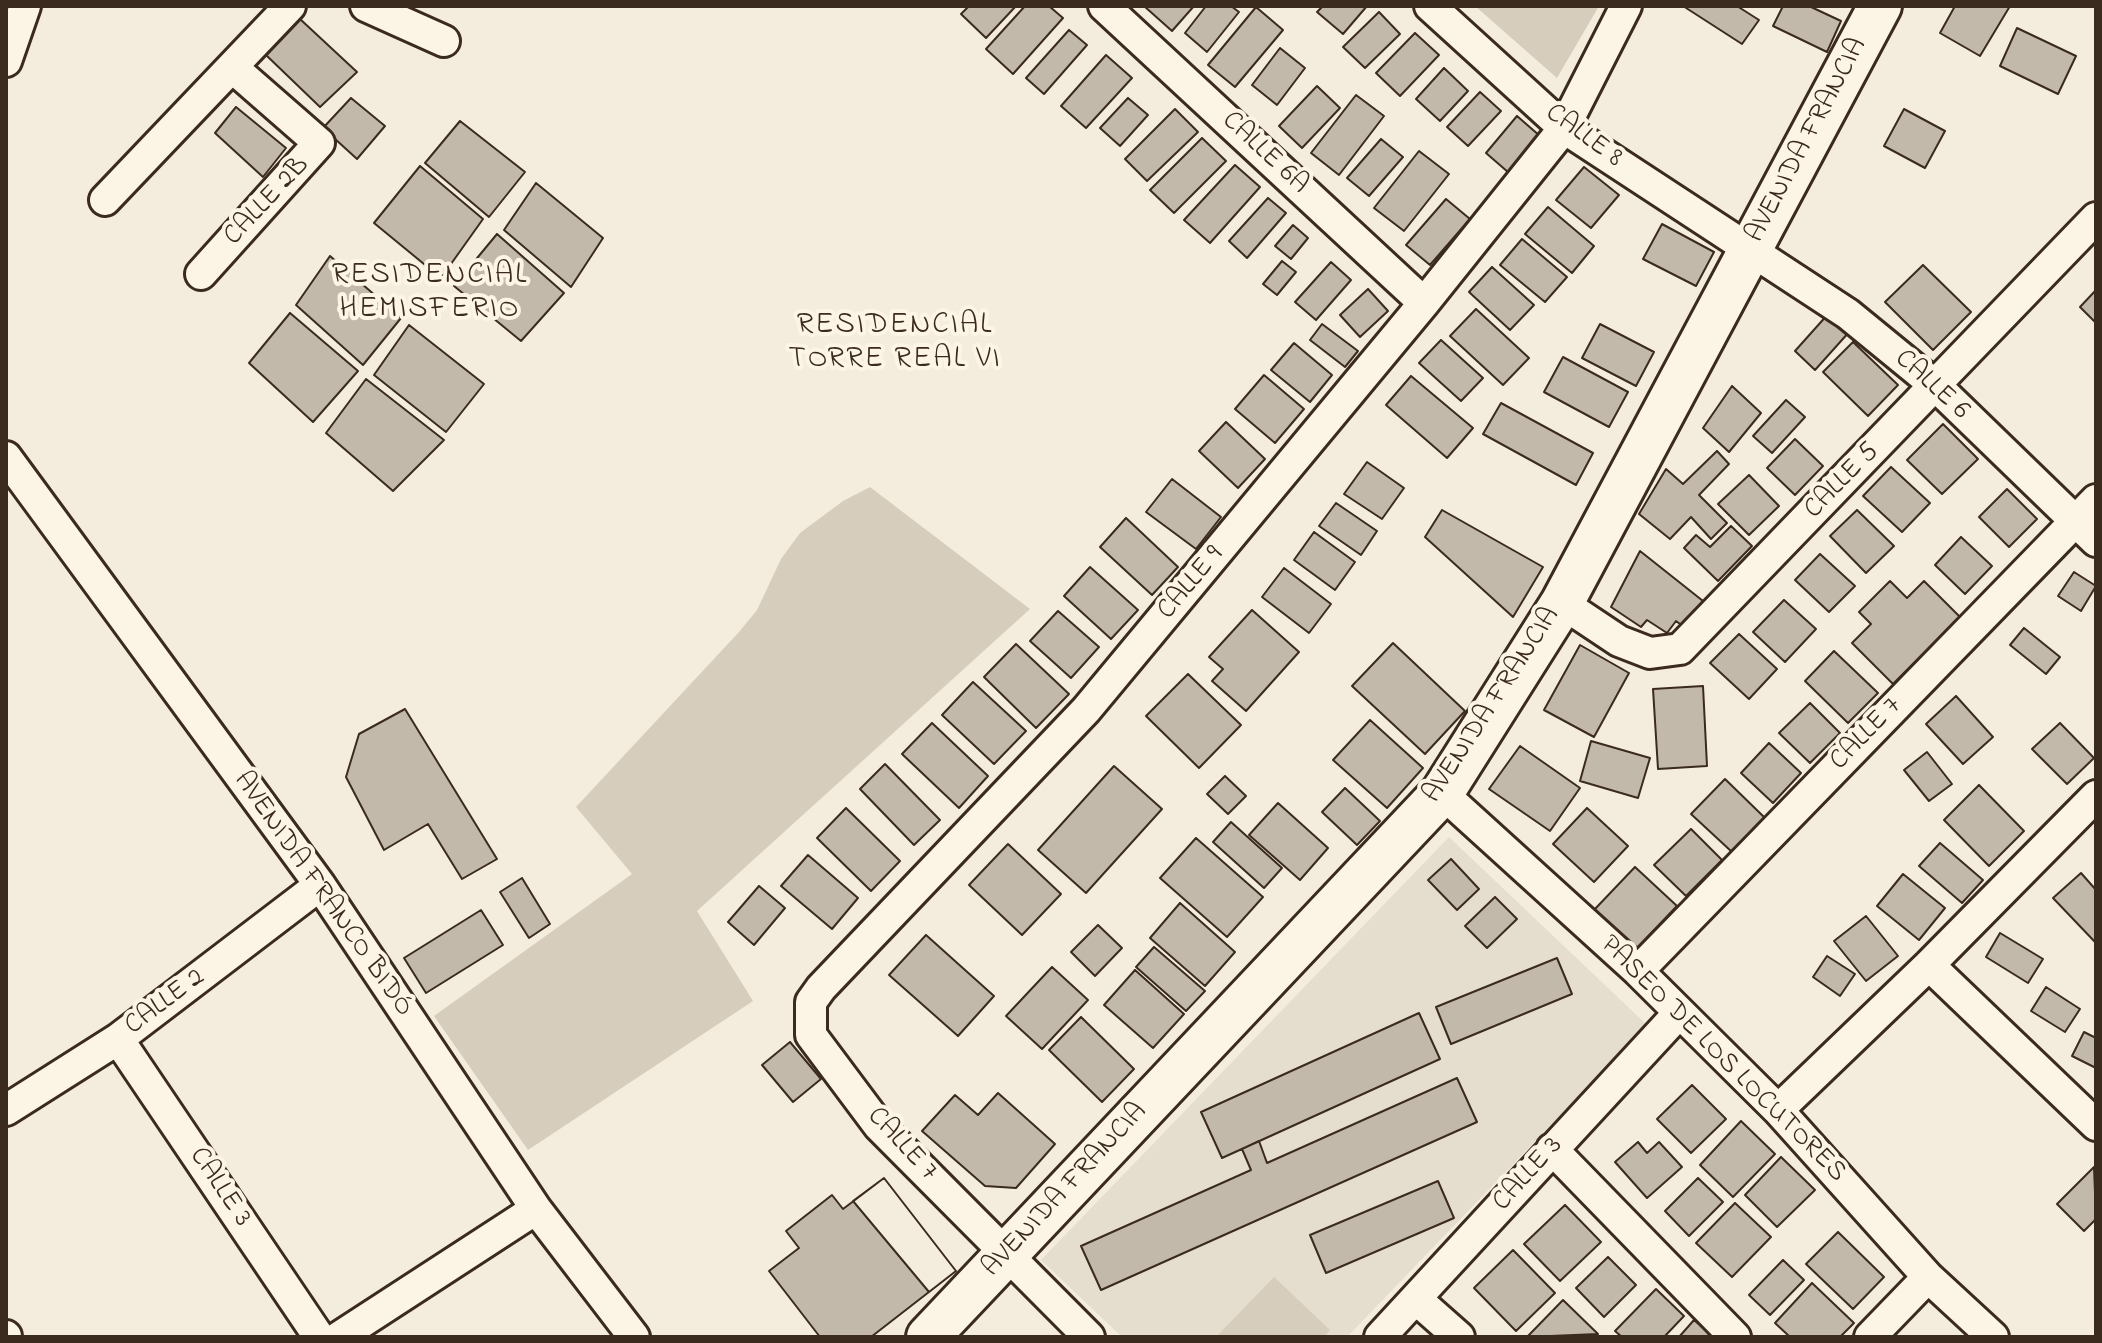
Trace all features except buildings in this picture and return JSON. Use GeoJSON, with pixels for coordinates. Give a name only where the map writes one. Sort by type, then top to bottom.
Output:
{"type":"FeatureCollection","features":[{"type":"Feature","properties":{"kind":"main road","name":"AVENIDA FRANCIA"},"geometry":{"type":"LineString","coordinates":[[928,1337],[1442,793],[1562,603],[1880,6]]}},
{"type":"Feature","properties":{"kind":"street"},"geometry":{"type":"LineString","coordinates":[[6,61],[25,6]]}},
{"type":"Feature","properties":{"kind":"street"},"geometry":{"type":"LineString","coordinates":[[105,200],[290,6]]}},
{"type":"Feature","properties":{"kind":"street"},"geometry":{"type":"LineString","coordinates":[[366,6],[444,41]]}},
{"type":"Feature","properties":{"kind":"street","name":"CALLE 6A"},"geometry":{"type":"LineString","coordinates":[[1104,6],[1424,303]]}},
{"type":"Feature","properties":{"kind":"street","name":"CALLE 8"},"geometry":{"type":"LineString","coordinates":[[1430,6],[1564,128],[1750,251]]}},
{"type":"Feature","properties":{"kind":"street"},"geometry":{"type":"LineString","coordinates":[[1564,128],[1626,6]]}},
{"type":"Feature","properties":{"kind":"street","name":"CALLE 2B"},"geometry":{"type":"LineString","coordinates":[[201,274],[319,143],[232,67]]}},
{"type":"Feature","properties":{"kind":"street","name":"CALLE 9"},"geometry":{"type":"LineString","coordinates":[[808,1025],[811,1002],[821,988],[1086,710],[1424,303],[1564,128]]}},
{"type":"Feature","properties":{"kind":"street","name":"CALLE 5"},"geometry":{"type":"LineString","coordinates":[[1562,603],[1619,641],[1650,653],[1680,649],[2096,218]]}},
{"type":"Feature","properties":{"kind":"street","name":"CALLE 6"},"geometry":{"type":"LineString","coordinates":[[1750,251],[1848,314],[1936,386],[2089,521]]}},
{"type":"Feature","properties":{"kind":"street","name":"AVENIDA FRANCO BIDÓ"},"geometry":{"type":"LineString","coordinates":[[6,457],[320,885],[536,1209],[634,1337]]}},
{"type":"Feature","properties":{"kind":"street","name":"CALLE 7"},"geometry":{"type":"LineString","coordinates":[[1638,971],[2089,521]]}},
{"type":"Feature","properties":{"kind":"street","name":"PASEO DE LOS LOCUTORES"},"geometry":{"type":"LineString","coordinates":[[1442,793],[1638,971],[1778,1110],[1928,1277],[1993,1337]]}},
{"type":"Feature","properties":{"kind":"street"},"geometry":{"type":"LineString","coordinates":[[1778,1110],[2092,810]]}},
{"type":"Feature","properties":{"kind":"street","name":"CALLE 2"},"geometry":{"type":"LineString","coordinates":[[6,1110],[118,1039],[320,885]]}},
{"type":"Feature","properties":{"kind":"street"},"geometry":{"type":"LineString","coordinates":[[1929,965],[2096,1125]]}},
{"type":"Feature","properties":{"kind":"street","name":"CALLE 3"},"geometry":{"type":"LineString","coordinates":[[1380,1337],[1679,1013]]}},
{"type":"Feature","properties":{"kind":"street","name":"CALLE 7"},"geometry":{"type":"LineString","coordinates":[[808,1025],[811,1035],[879,1126],[1006,1255]]}},
{"type":"Feature","properties":{"kind":"street","name":"CALLE 3"},"geometry":{"type":"LineString","coordinates":[[118,1039],[319,1337]]}},
{"type":"Feature","properties":{"kind":"street"},"geometry":{"type":"LineString","coordinates":[[1552,1149],[1735,1337]]}},
{"type":"Feature","properties":{"kind":"street"},"geometry":{"type":"LineString","coordinates":[[339,1337],[536,1209]]}},
{"type":"Feature","properties":{"kind":"street"},"geometry":{"type":"LineString","coordinates":[[1006,1255],[1089,1337]]}},
{"type":"Feature","properties":{"kind":"street"},"geometry":{"type":"LineString","coordinates":[[1870,1337],[1928,1277]]}},
{"type":"Feature","properties":{"kind":"street"},"geometry":{"type":"LineString","coordinates":[[1416,1299],[1459,1337]]}},
{"type":"Feature","properties":{"kind":"shaded area"},"geometry":{"type":"Polygon","coordinates":[[[1475,6],[1599,6],[1557,78],[1475,6]]]}},
{"type":"Feature","properties":{"kind":"shaded area"},"geometry":{"type":"Polygon","coordinates":[[[870,487],[1030,609],[697,911],[753,1001],[528,1150],[434,1016],[632,874],[576,807],[757,610],[781,559],[800,533],[843,501],[870,487]]]}},
{"type":"Feature","properties":{"kind":"shaded area"},"geometry":{"type":"Polygon","coordinates":[[[1449,837],[1647,1025],[1347,1337],[1122,1337],[1041,1260],[1449,837]]]}},
{"type":"Feature","properties":{"kind":"shaded area"},"geometry":{"type":"Polygon","coordinates":[[[1274,1277],[1330,1330],[1324,1337],[1216,1337],[1274,1277]]]}},
{"type":"Feature","properties":{"kind":"district","name":"RESIDENCIAL HEMISFERIO"},"geometry":{"type":"Point","coordinates":[430,294]}},
{"type":"Feature","properties":{"kind":"district","name":"RESIDENCIAL TORRE REAL VI"},"geometry":{"type":"Point","coordinates":[895,344]}}]}
